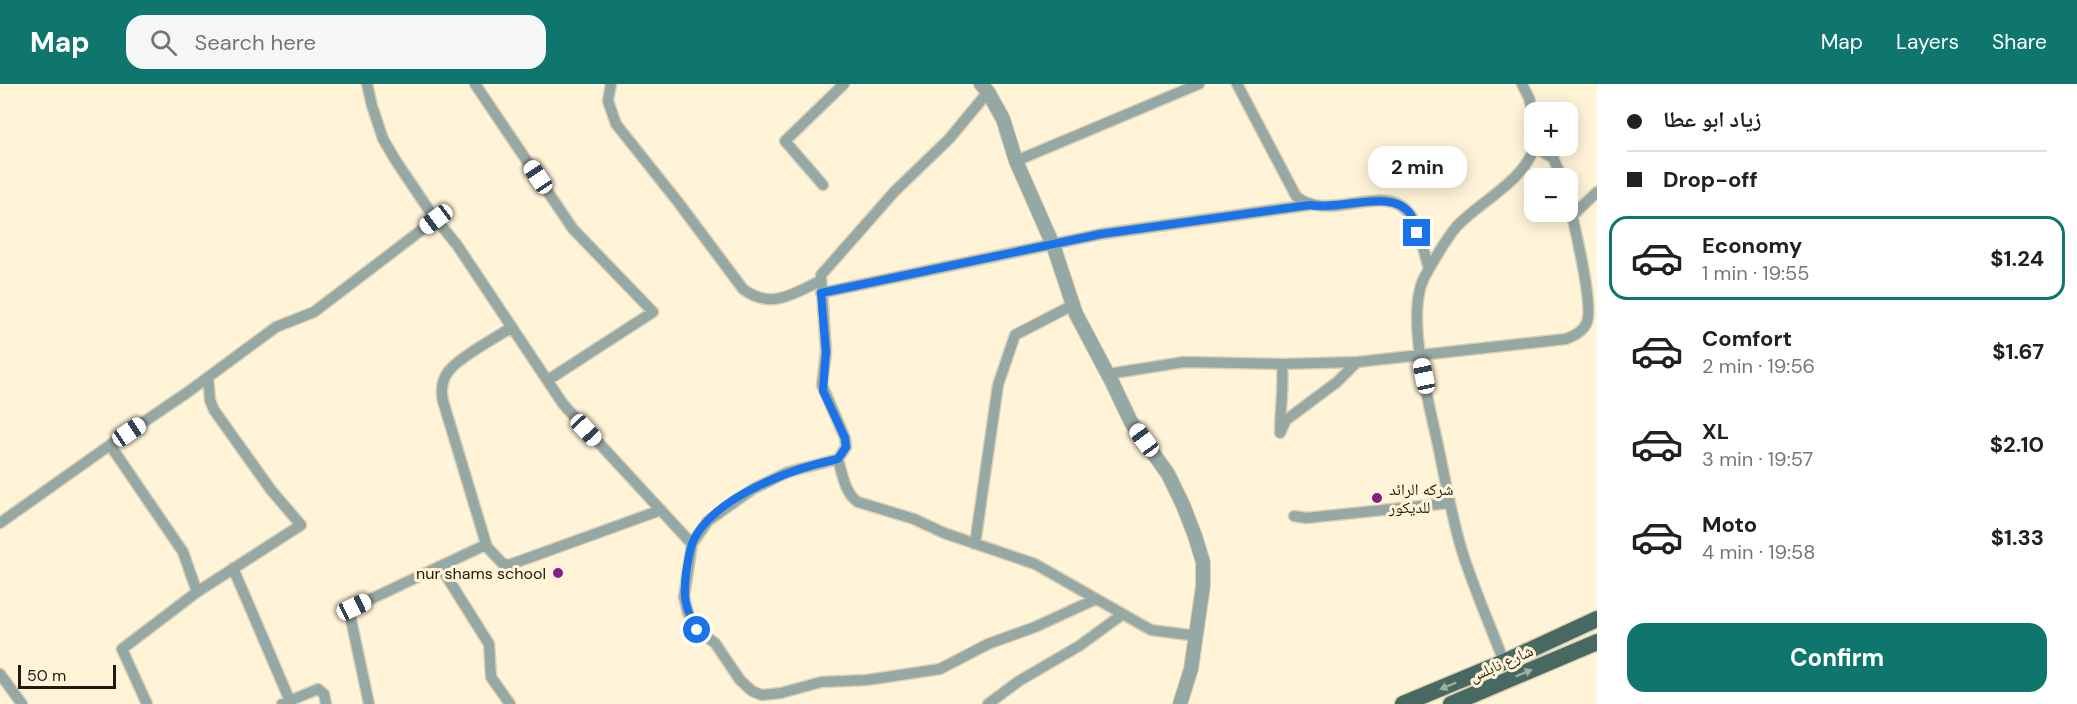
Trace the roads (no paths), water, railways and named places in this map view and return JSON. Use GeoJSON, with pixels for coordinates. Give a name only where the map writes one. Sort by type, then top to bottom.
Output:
{"type":"FeatureCollection","features":[{"type":"Feature","properties":{"kind":"main road","name":"شارع نابلس"},"geometry":{"type":"LineString","coordinates":[[1403,704],[1504,662],[1597,619]]}},
{"type":"Feature","properties":{"kind":"main road","name":"شارع نابلس"},"geometry":{"type":"LineString","coordinates":[[1450,704],[1597,642]]}},
{"type":"Feature","properties":{"kind":"street"},"geometry":{"type":"LineString","coordinates":[[367,84],[383,139],[396,161],[457,245],[564,404],[692,544]]}},
{"type":"Feature","properties":{"kind":"street"},"geometry":{"type":"LineString","coordinates":[[475,84],[573,229],[653,312],[548,380]]}},
{"type":"Feature","properties":{"kind":"street"},"geometry":{"type":"LineString","coordinates":[[611,84],[608,101],[616,124],[743,289],[757,298],[773,300],[788,296],[820,281]]}},
{"type":"Feature","properties":{"kind":"street"},"geometry":{"type":"LineString","coordinates":[[823,185],[785,141],[844,84]]}},
{"type":"Feature","properties":{"kind":"street"},"geometry":{"type":"LineString","coordinates":[[1016,161],[1199,84]]}},
{"type":"Feature","properties":{"kind":"street"},"geometry":{"type":"LineString","coordinates":[[1237,84],[1291,189],[1302,201],[1310,205]]}},
{"type":"Feature","properties":{"kind":"street"},"geometry":{"type":"LineString","coordinates":[[1522,84],[1530,102]]}},
{"type":"Feature","properties":{"kind":"street"},"geometry":{"type":"LineString","coordinates":[[1096,599],[1035,627],[988,644],[940,669],[867,680],[821,682],[781,693],[762,695],[752,691],[740,680],[719,648],[697,630],[688,613],[684,597],[692,544],[708,521],[753,489],[788,472],[838,459],[846,447],[845,438],[823,391],[826,352],[820,281],[824,270],[895,191],[949,139],[985,88],[1003,119],[1016,161],[1053,244],[1076,314],[1131,422],[1168,474],[1195,536],[1203,562],[1203,586],[1191,669],[1180,704]]}},
{"type":"Feature","properties":{"kind":"street"},"geometry":{"type":"LineString","coordinates":[[1504,662],[1462,552],[1450,502],[1419,355],[1419,294],[1430,269],[1456,228],[1512,180],[1530,156]]}},
{"type":"Feature","properties":{"kind":"street"},"geometry":{"type":"LineString","coordinates":[[1578,210],[1597,192]]}},
{"type":"Feature","properties":{"kind":"street"},"geometry":{"type":"LineString","coordinates":[[821,293],[1101,234],[1310,205],[1382,201],[1395,202],[1411,215],[1430,269]]}},
{"type":"Feature","properties":{"kind":"street"},"geometry":{"type":"LineString","coordinates":[[0,523],[188,392],[276,327],[314,312],[436,219]]}},
{"type":"Feature","properties":{"kind":"street"},"geometry":{"type":"LineString","coordinates":[[1108,374],[1184,362],[1282,364],[1357,362],[1566,339],[1577,334],[1587,323],[1588,312],[1580,251],[1573,222]]}},
{"type":"Feature","properties":{"kind":"street"},"geometry":{"type":"LineString","coordinates":[[975,544],[998,385],[1015,335],[1073,305]]}},
{"type":"Feature","properties":{"kind":"street"},"geometry":{"type":"LineString","coordinates":[[512,327],[456,362],[447,371],[441,388],[487,547],[502,563],[509,565],[661,510]]}},
{"type":"Feature","properties":{"kind":"street"},"geometry":{"type":"LineString","coordinates":[[1282,364],[1280,433],[1286,420],[1337,382],[1357,362]]}},
{"type":"Feature","properties":{"kind":"street"},"geometry":{"type":"LineString","coordinates":[[147,704],[122,649],[197,592],[301,525],[271,490],[214,410],[210,400],[208,377]]}},
{"type":"Feature","properties":{"kind":"street"},"geometry":{"type":"LineString","coordinates":[[110,445],[183,552],[197,592]]}},
{"type":"Feature","properties":{"kind":"street"},"geometry":{"type":"LineString","coordinates":[[838,459],[848,491],[858,502],[914,519],[944,533],[1035,564],[1151,630],[1197,636]]}},
{"type":"Feature","properties":{"kind":"street"},"geometry":{"type":"LineString","coordinates":[[1294,516],[1306,518],[1450,502]]}},
{"type":"Feature","properties":{"kind":"street"},"geometry":{"type":"LineString","coordinates":[[369,704],[350,615],[354,607],[481,547],[487,547]]}},
{"type":"Feature","properties":{"kind":"street"},"geometry":{"type":"LineString","coordinates":[[440,566],[489,644],[492,677],[510,704]]}},
{"type":"Feature","properties":{"kind":"street"},"geometry":{"type":"LineString","coordinates":[[233,568],[286,702],[318,689],[324,694],[326,704]]}},
{"type":"Feature","properties":{"kind":"street"},"geometry":{"type":"LineString","coordinates":[[988,704],[1019,681],[1079,646],[1123,614]]}},
{"type":"Feature","properties":{"kind":"street"},"geometry":{"type":"LineString","coordinates":[[0,674],[22,704]]}},
{"type":"Feature","properties":{"kind":"place","name":"شركه الرائد للديكور"},"geometry":{"type":"Point","coordinates":[1377,498]}},
{"type":"Feature","properties":{"kind":"place","name":"nur shams school"},"geometry":{"type":"Point","coordinates":[558,573]}}]}
